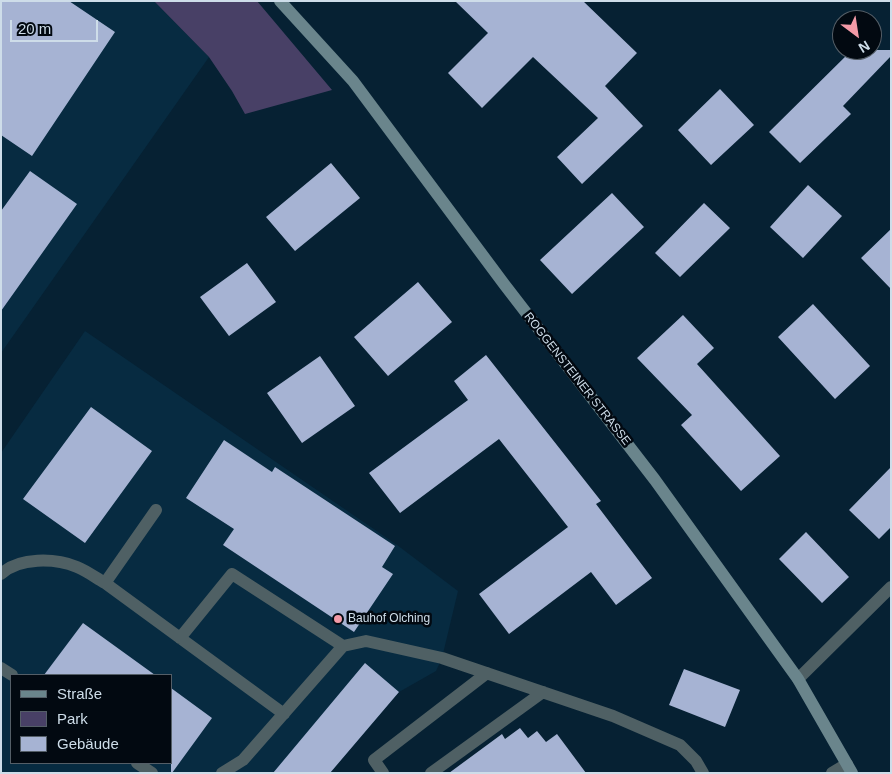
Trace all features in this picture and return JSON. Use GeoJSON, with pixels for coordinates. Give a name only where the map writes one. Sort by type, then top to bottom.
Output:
{"type":"FeatureCollection","features":[{"type":"Feature","properties":{"kind":"main road","name":"ROGGENSTEINER STRASSE"},"geometry":{"type":"LineString","coordinates":[[280,1],[353,81],[504,284],[655,480],[798,679],[850,769]]}},
{"type":"Feature","properties":{"kind":"street"},"geometry":{"type":"LineString","coordinates":[[105,583],[156,510]]}},
{"type":"Feature","properties":{"kind":"street"},"geometry":{"type":"LineString","coordinates":[[1,574],[7,569],[29,561],[48,561],[76,567],[105,583],[284,714]]}},
{"type":"Feature","properties":{"kind":"street"},"geometry":{"type":"LineString","coordinates":[[180,638],[232,574],[343,646]]}},
{"type":"Feature","properties":{"kind":"street"},"geometry":{"type":"LineString","coordinates":[[798,679],[891,587]]}},
{"type":"Feature","properties":{"kind":"street"},"geometry":{"type":"LineString","coordinates":[[222,773],[243,760],[343,646],[366,641],[442,658],[613,716],[680,744],[696,760],[703,773]]}},
{"type":"Feature","properties":{"kind":"street"},"geometry":{"type":"LineString","coordinates":[[383,773],[374,760],[487,673]]}},
{"type":"Feature","properties":{"kind":"street"},"geometry":{"type":"LineString","coordinates":[[431,773],[543,692]]}},
{"type":"Feature","properties":{"kind":"street"},"geometry":{"type":"LineString","coordinates":[[138,764],[152,773]]}},
{"type":"Feature","properties":{"kind":"street"},"geometry":{"type":"LineString","coordinates":[[832,773],[850,769]]}},
{"type":"Feature","properties":{"kind":"shaded area"},"geometry":{"type":"Polygon","coordinates":[[[1,1],[154,1],[209,57],[1,353],[1,1]]]}},
{"type":"Feature","properties":{"kind":"shaded area"},"geometry":{"type":"Polygon","coordinates":[[[85,331],[397,545],[458,591],[442,658],[436,671],[399,692],[330,773],[1,773],[1,453],[85,331]]]}},
{"type":"Feature","properties":{"kind":"green space"},"geometry":{"type":"Polygon","coordinates":[[[154,1],[257,1],[332,90],[245,114],[209,57],[154,1]]]}},
{"type":"Feature","properties":{"kind":"building"},"geometry":{"type":"Polygon","coordinates":[[[1,1],[69,1],[115,32],[32,156],[1,135],[1,1]]]}},
{"type":"Feature","properties":{"kind":"building"},"geometry":{"type":"Polygon","coordinates":[[[455,1],[583,1],[637,53],[605,86],[643,126],[582,184],[557,157],[598,118],[533,57],[482,108],[448,73],[488,33],[455,1]]]}},
{"type":"Feature","properties":{"kind":"building"},"geometry":{"type":"Polygon","coordinates":[[[882,50],[891,50],[891,56],[843,106],[851,114],[800,163],[769,132],[842,60],[882,60],[882,50]]]}},
{"type":"Feature","properties":{"kind":"building"},"geometry":{"type":"Polygon","coordinates":[[[720,89],[754,125],[711,165],[678,130],[720,89]]]}},
{"type":"Feature","properties":{"kind":"building"},"geometry":{"type":"Polygon","coordinates":[[[331,163],[360,198],[295,251],[266,217],[331,163]]]}},
{"type":"Feature","properties":{"kind":"building"},"geometry":{"type":"Polygon","coordinates":[[[30,171],[77,204],[1,311],[1,211],[30,171]]]}},
{"type":"Feature","properties":{"kind":"building"},"geometry":{"type":"Polygon","coordinates":[[[808,185],[842,216],[803,258],[770,227],[808,185]]]}},
{"type":"Feature","properties":{"kind":"building"},"geometry":{"type":"Polygon","coordinates":[[[612,193],[644,227],[572,294],[540,260],[612,193]]]}},
{"type":"Feature","properties":{"kind":"building"},"geometry":{"type":"Polygon","coordinates":[[[704,203],[730,228],[680,277],[655,253],[704,203]]]}},
{"type":"Feature","properties":{"kind":"building"},"geometry":{"type":"Polygon","coordinates":[[[891,229],[891,289],[861,258],[891,229]]]}},
{"type":"Feature","properties":{"kind":"building"},"geometry":{"type":"Polygon","coordinates":[[[247,263],[276,302],[229,336],[200,297],[247,263]]]}},
{"type":"Feature","properties":{"kind":"building"},"geometry":{"type":"Polygon","coordinates":[[[418,282],[452,322],[388,376],[354,337],[418,282]]]}},
{"type":"Feature","properties":{"kind":"building"},"geometry":{"type":"Polygon","coordinates":[[[813,304],[870,366],[835,399],[778,337],[813,304]]]}},
{"type":"Feature","properties":{"kind":"building"},"geometry":{"type":"Polygon","coordinates":[[[683,315],[714,348],[697,364],[780,456],[741,491],[681,425],[692,415],[637,358],[683,315]]]}},
{"type":"Feature","properties":{"kind":"building"},"geometry":{"type":"Polygon","coordinates":[[[486,355],[601,501],[596,504],[652,578],[616,605],[591,572],[509,634],[479,594],[568,527],[499,439],[400,513],[369,473],[468,400],[454,381],[486,355]]]}},
{"type":"Feature","properties":{"kind":"building"},"geometry":{"type":"Polygon","coordinates":[[[320,356],[355,406],[302,443],[267,393],[320,356]]]}},
{"type":"Feature","properties":{"kind":"building"},"geometry":{"type":"Polygon","coordinates":[[[91,407],[152,451],[85,543],[23,499],[91,407]]]}},
{"type":"Feature","properties":{"kind":"building"},"geometry":{"type":"Polygon","coordinates":[[[224,440],[272,472],[275,467],[395,546],[382,567],[393,574],[354,632],[223,545],[234,529],[186,498],[224,440]]]}},
{"type":"Feature","properties":{"kind":"building"},"geometry":{"type":"Polygon","coordinates":[[[891,467],[891,527],[879,539],[849,510],[891,467]]]}},
{"type":"Feature","properties":{"kind":"building"},"geometry":{"type":"Polygon","coordinates":[[[806,532],[849,577],[822,603],[779,559],[806,532]]]}},
{"type":"Feature","properties":{"kind":"building"},"geometry":{"type":"Polygon","coordinates":[[[83,623],[154,674],[45,674],[83,623]]]}},
{"type":"Feature","properties":{"kind":"building"},"geometry":{"type":"Polygon","coordinates":[[[365,663],[399,692],[330,773],[273,773],[365,663]]]}},
{"type":"Feature","properties":{"kind":"building"},"geometry":{"type":"Polygon","coordinates":[[[684,669],[740,690],[725,727],[669,705],[684,669]]]}},
{"type":"Feature","properties":{"kind":"building"},"geometry":{"type":"Polygon","coordinates":[[[172,689],[212,718],[171,773],[172,764],[172,689]]]}},
{"type":"Feature","properties":{"kind":"building"},"geometry":{"type":"Polygon","coordinates":[[[520,728],[528,738],[537,731],[546,742],[557,734],[586,773],[449,773],[502,734],[505,739],[520,728]]]}},
{"type":"Feature","properties":{"kind":"place","name":"Bauhof Olching"},"geometry":{"type":"Point","coordinates":[338,619]}}]}
